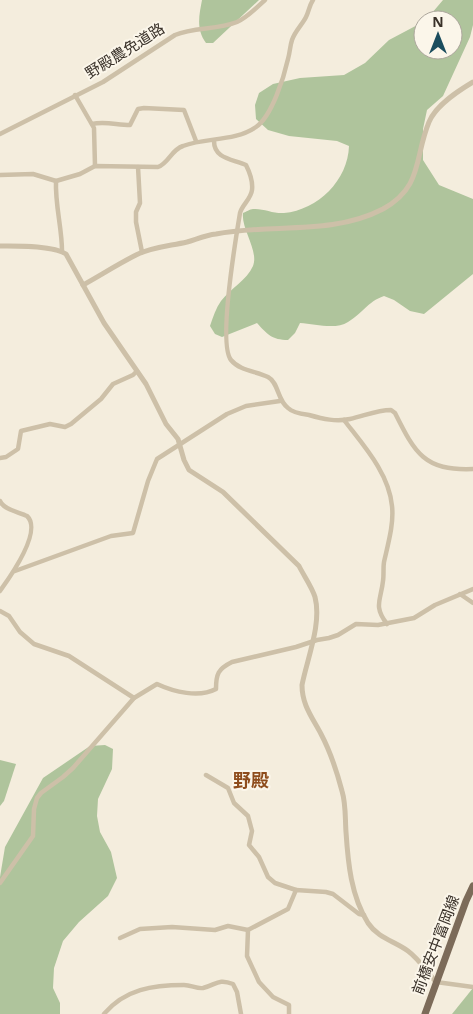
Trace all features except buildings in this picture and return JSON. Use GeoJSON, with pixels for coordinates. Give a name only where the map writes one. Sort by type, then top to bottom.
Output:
{"type":"FeatureCollection","features":[{"type":"Feature","properties":{"kind":"main road","name":"前橋安中富岡線"},"geometry":{"type":"LineString","coordinates":[[425,1014],[473,886]]}},
{"type":"Feature","properties":{"kind":"street","name":"野殿農免道路"},"geometry":{"type":"LineString","coordinates":[[0,134],[118,73],[175,35],[236,22],[251,13],[264,0]]}},
{"type":"Feature","properties":{"kind":"street"},"geometry":{"type":"LineString","coordinates":[[0,175],[33,174],[56,181],[80,174],[95,166],[160,167],[165,164],[176,149],[196,141],[214,141],[248,132],[264,119],[275,97],[286,67],[292,38],[306,17],[309,5],[313,0]]}},
{"type":"Feature","properties":{"kind":"street"},"geometry":{"type":"LineString","coordinates":[[83,285],[142,252],[216,234],[238,231],[333,226],[350,222],[382,209],[397,200],[413,180],[430,121],[451,95],[473,82]]}},
{"type":"Feature","properties":{"kind":"street"},"geometry":{"type":"LineString","coordinates":[[75,95],[95,132],[95,166]]}},
{"type":"Feature","properties":{"kind":"street"},"geometry":{"type":"LineString","coordinates":[[92,124],[107,122],[130,125],[138,109],[144,108],[184,110],[196,141]]}},
{"type":"Feature","properties":{"kind":"street"},"geometry":{"type":"LineString","coordinates":[[214,141],[216,150],[223,157],[246,164],[252,192],[242,208],[230,281],[226,324],[227,352],[230,359],[235,364],[270,378],[274,383],[280,400],[289,410],[331,420],[344,420],[382,410],[391,410],[395,413],[411,444],[422,457],[440,467],[473,469]]}},
{"type":"Feature","properties":{"kind":"street"},"geometry":{"type":"LineString","coordinates":[[138,167],[140,203],[136,212],[136,222],[142,252]]}},
{"type":"Feature","properties":{"kind":"street"},"geometry":{"type":"LineString","coordinates":[[56,181],[56,199],[62,252]]}},
{"type":"Feature","properties":{"kind":"street"},"geometry":{"type":"LineString","coordinates":[[0,246],[32,246],[62,252],[69,258],[104,322],[153,397],[166,424],[181,444],[184,460],[189,470],[223,492],[299,566],[315,597],[316,625],[302,685],[302,694],[310,716],[329,752],[342,790],[345,802],[348,865],[354,889],[364,915],[369,925],[378,934],[408,951],[436,982],[473,987]]}},
{"type":"Feature","properties":{"kind":"street"},"geometry":{"type":"LineString","coordinates":[[0,458],[6,457],[18,449],[21,432],[50,424],[65,427],[72,424],[101,399],[112,384],[137,371]]}},
{"type":"Feature","properties":{"kind":"street"},"geometry":{"type":"LineString","coordinates":[[15,570],[111,536],[133,533],[152,469],[157,459],[227,414],[246,406],[280,400]]}},
{"type":"Feature","properties":{"kind":"street"},"geometry":{"type":"LineString","coordinates":[[344,420],[369,453],[385,480],[392,505],[391,527],[384,563],[384,579],[379,597],[379,610],[387,624]]}},
{"type":"Feature","properties":{"kind":"street"},"geometry":{"type":"LineString","coordinates":[[0,501],[8,509],[28,516],[32,523],[28,545],[15,570],[0,591]]}},
{"type":"Feature","properties":{"kind":"street"},"geometry":{"type":"LineString","coordinates":[[0,883],[33,836],[34,809],[40,793],[73,768],[134,698],[157,684],[178,692],[209,693],[216,689],[216,676],[223,667],[232,662],[338,635],[356,624],[378,626],[414,618],[435,605],[473,589]]}},
{"type":"Feature","properties":{"kind":"street"},"geometry":{"type":"LineString","coordinates":[[460,594],[473,604]]}},
{"type":"Feature","properties":{"kind":"street"},"geometry":{"type":"LineString","coordinates":[[0,611],[9,616],[20,632],[34,644],[69,656],[134,698]]}},
{"type":"Feature","properties":{"kind":"street"},"geometry":{"type":"LineString","coordinates":[[206,775],[228,788],[234,804],[248,816],[252,831],[249,845],[259,857],[268,877],[275,883],[296,890],[333,894],[364,915]]}},
{"type":"Feature","properties":{"kind":"street"},"geometry":{"type":"LineString","coordinates":[[120,938],[140,929],[172,927],[214,930],[228,926],[248,930],[288,909],[296,890]]}},
{"type":"Feature","properties":{"kind":"street"},"geometry":{"type":"LineString","coordinates":[[248,930],[247,956],[259,982],[273,997],[289,1005],[289,1014]]}},
{"type":"Feature","properties":{"kind":"street"},"geometry":{"type":"LineString","coordinates":[[104,1014],[124,995],[134,992],[171,985],[188,985],[204,988],[219,981],[232,984],[238,992],[241,1014]]}},
{"type":"Feature","properties":{"kind":"green space"},"geometry":{"type":"Polygon","coordinates":[[[202,0],[259,0],[213,43],[206,43],[201,33],[199,17],[202,0]]]}},
{"type":"Feature","properties":{"kind":"green space"},"geometry":{"type":"Polygon","coordinates":[[[443,0],[473,0],[473,25],[463,52],[463,10],[434,10],[443,0]]]}},
{"type":"Feature","properties":{"kind":"green space"},"geometry":{"type":"Polygon","coordinates":[[[413,27],[413,60],[459,60],[443,96],[427,110],[423,129],[423,160],[439,185],[473,199],[473,274],[424,314],[410,311],[394,300],[384,296],[373,301],[353,319],[338,326],[300,323],[295,333],[288,340],[270,336],[257,323],[222,337],[215,334],[210,326],[221,301],[247,276],[253,266],[254,254],[243,219],[243,213],[251,209],[257,209],[284,213],[297,211],[308,206],[329,191],[337,181],[347,159],[349,146],[337,141],[289,136],[268,130],[256,119],[255,105],[259,93],[273,84],[300,78],[344,75],[365,63],[389,40],[413,27]]]}},
{"type":"Feature","properties":{"kind":"green space"},"geometry":{"type":"Polygon","coordinates":[[[105,745],[113,749],[112,769],[98,799],[97,816],[100,832],[111,852],[117,878],[108,896],[79,922],[63,941],[54,968],[53,988],[60,1003],[60,1014],[0,1014],[0,877],[5,847],[43,778],[90,746],[105,745]]]}},
{"type":"Feature","properties":{"kind":"green space"},"geometry":{"type":"Polygon","coordinates":[[[0,760],[16,764],[4,801],[0,806],[0,760]]]}},
{"type":"Feature","properties":{"kind":"green space"},"geometry":{"type":"Polygon","coordinates":[[[473,988],[473,1014],[452,1014],[473,988]]]}},
{"type":"Feature","properties":{"kind":"district","name":"野殿"},"geometry":{"type":"Point","coordinates":[251,781]}}]}
